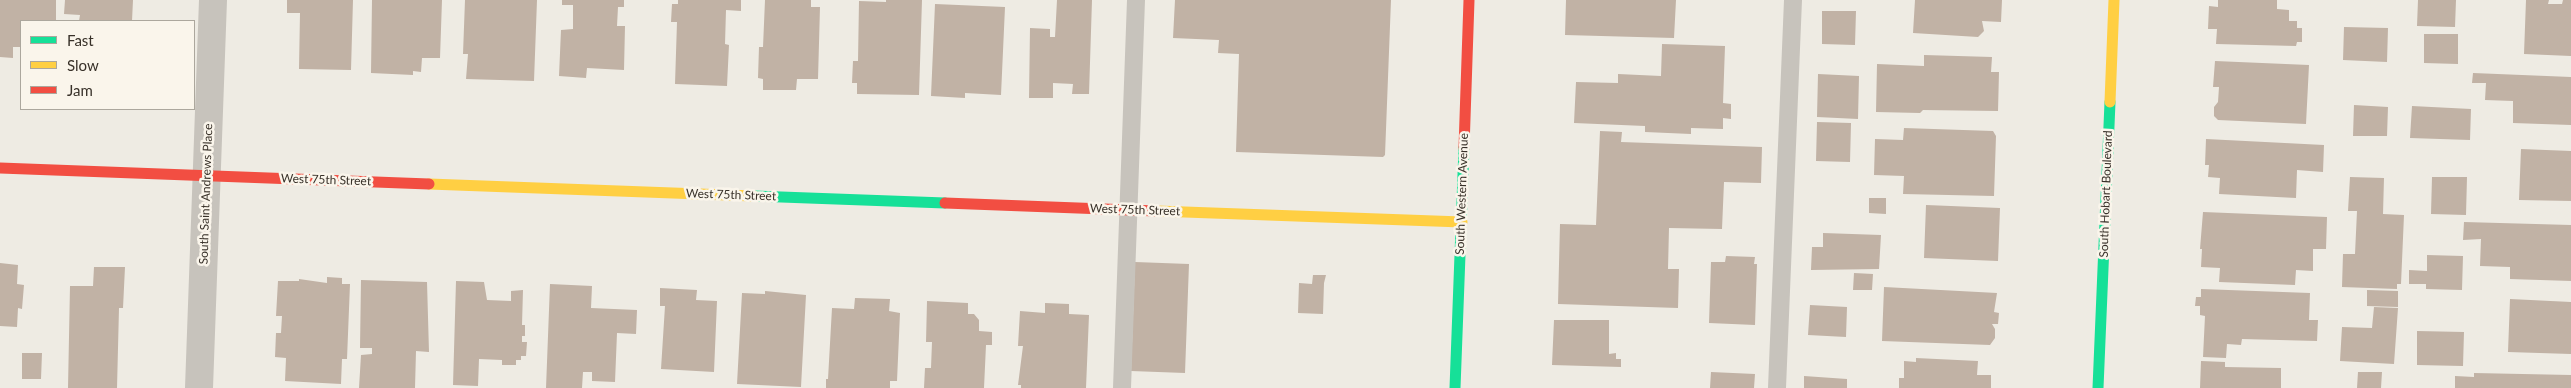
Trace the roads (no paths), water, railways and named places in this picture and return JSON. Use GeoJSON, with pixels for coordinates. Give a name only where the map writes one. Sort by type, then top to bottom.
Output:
{"type":"FeatureCollection","features":[{"type":"Feature","properties":{"kind":"street","name":"South Saint Andrews Place"},"geometry":{"type":"LineString","coordinates":[[199,388],[213,0]]}},
{"type":"Feature","properties":{"kind":"street","name":"South Western Avenue"},"geometry":{"type":"LineString","coordinates":[[1455,388],[1470,0]]}},
{"type":"Feature","properties":{"kind":"street","name":"South Hobart Boulevard"},"geometry":{"type":"LineString","coordinates":[[2098,388],[2114,0]]}},
{"type":"Feature","properties":{"kind":"street","name":"West 75th Street"},"geometry":{"type":"LineString","coordinates":[[0,168],[1462,222]]}},
{"type":"Feature","properties":{"kind":"lane"},"geometry":{"type":"LineString","coordinates":[[1122,388],[1136,0]]}},
{"type":"Feature","properties":{"kind":"lane"},"geometry":{"type":"LineString","coordinates":[[1777,388],[1792,0]]}}]}
